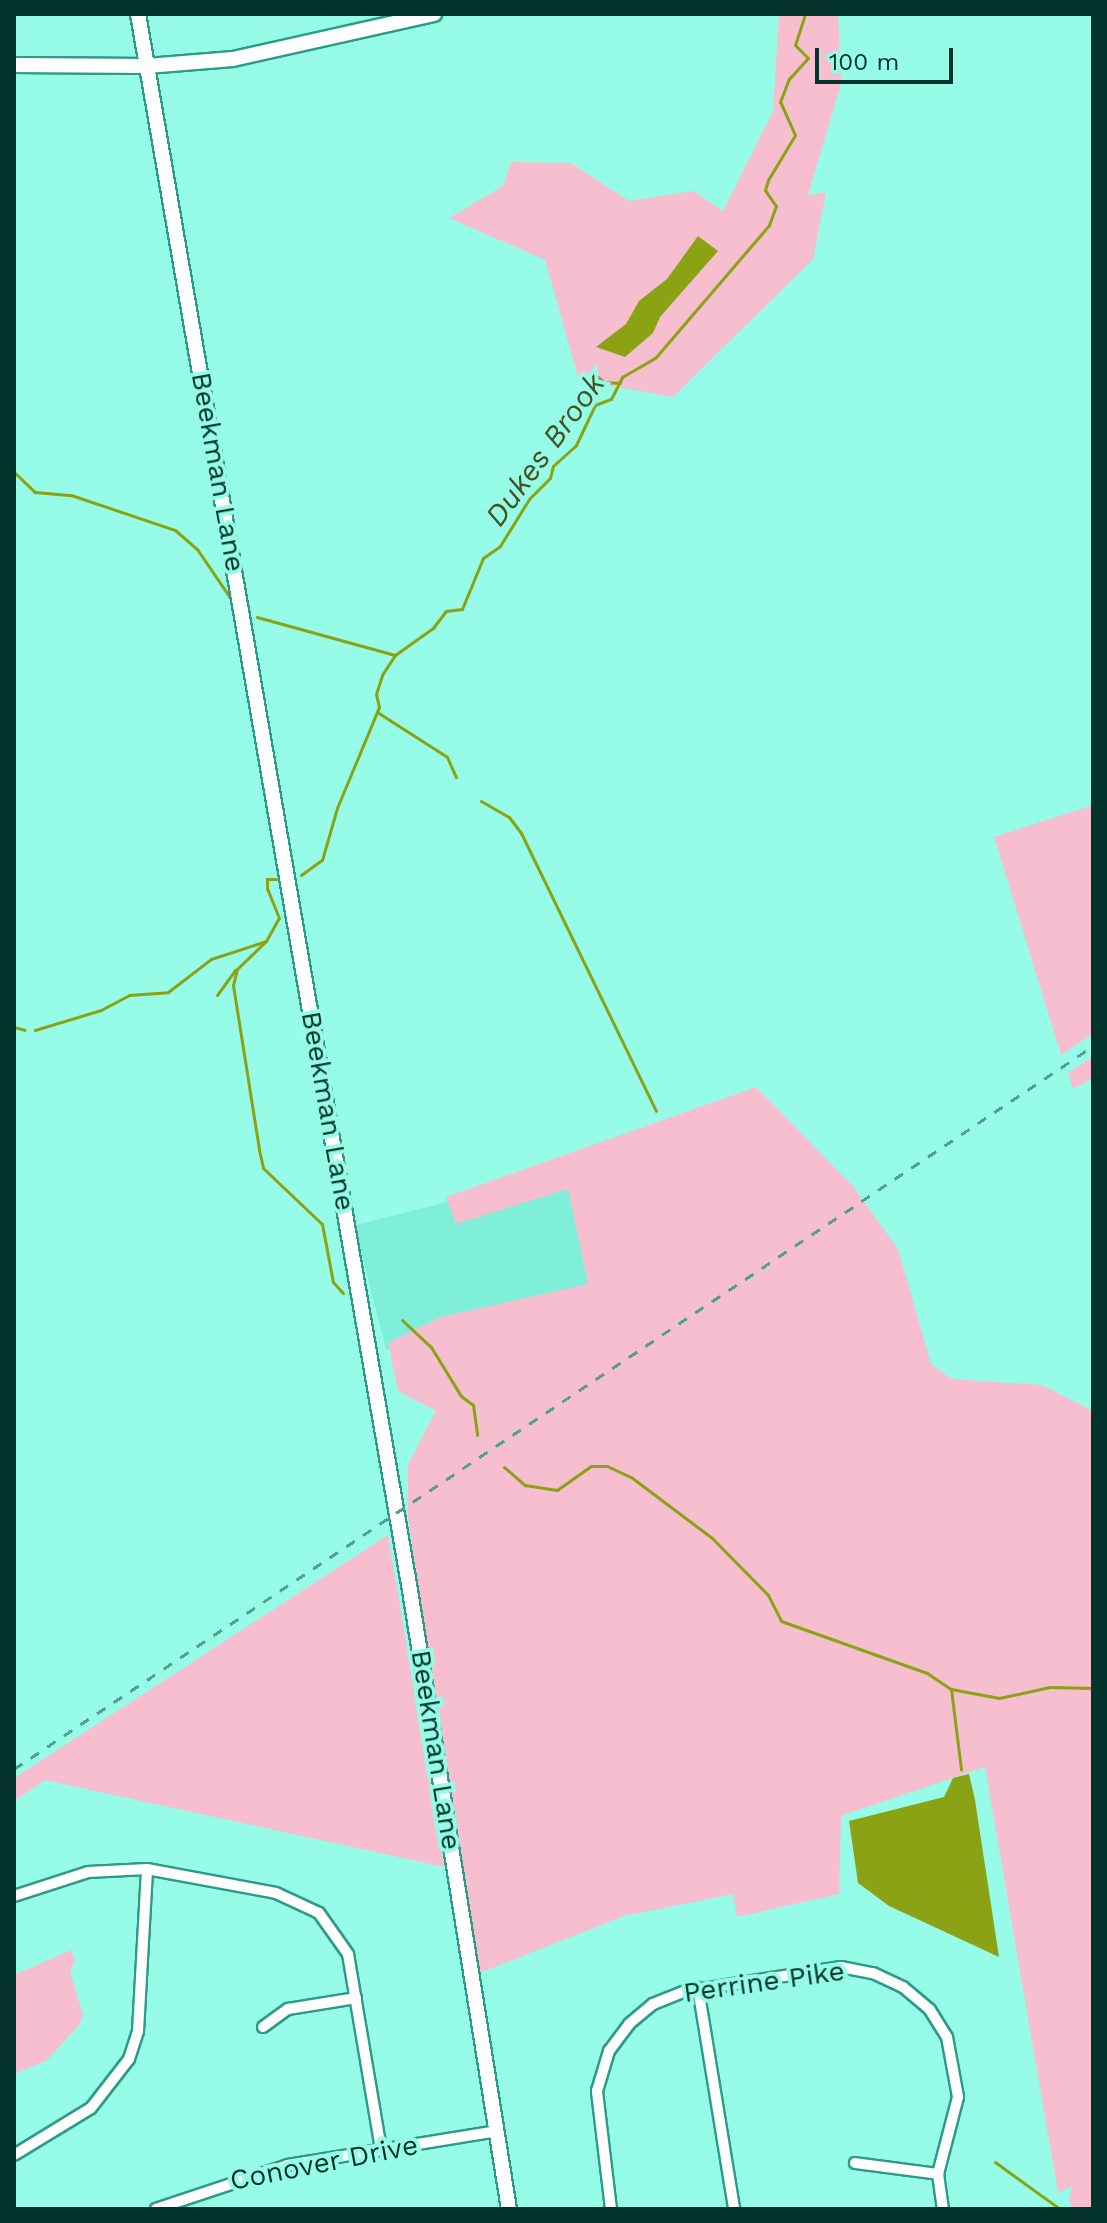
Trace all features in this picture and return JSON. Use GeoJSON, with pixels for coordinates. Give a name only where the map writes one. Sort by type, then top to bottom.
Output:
{"type":"FeatureCollection","features":[{"type":"Feature","properties":{"kind":"street","name":"Beekman Lane"},"geometry":{"type":"LineString","coordinates":[[138,14],[408,1578],[509,2209]]}},
{"type":"Feature","properties":{"kind":"street"},"geometry":{"type":"LineString","coordinates":[[14,65],[147,66],[267,53],[434,14]]}},
{"type":"Feature","properties":{"kind":"street"},"geometry":{"type":"LineString","coordinates":[[14,1896],[88,1872],[147,1869],[262,1890],[306,1904],[342,1940],[356,1998],[381,2150]]}},
{"type":"Feature","properties":{"kind":"street"},"geometry":{"type":"LineString","coordinates":[[14,2155],[91,2108],[115,2085],[129,2059],[138,2031],[147,1869]]}},
{"type":"Feature","properties":{"kind":"street","name":"Perrine Pike"},"geometry":{"type":"LineString","coordinates":[[611,2209],[596,2106],[605,2063],[618,2038],[641,2013],[667,1997],[698,1988],[841,1967],[873,1973],[919,1998],[947,2037],[957,2076],[958,2097],[938,2174],[943,2209]]}},
{"type":"Feature","properties":{"kind":"street"},"geometry":{"type":"LineString","coordinates":[[698,1988],[734,2209]]}},
{"type":"Feature","properties":{"kind":"street"},"geometry":{"type":"LineString","coordinates":[[263,2027],[288,2009],[356,1998]]}},
{"type":"Feature","properties":{"kind":"street","name":"Conover Drive"},"geometry":{"type":"LineString","coordinates":[[156,2209],[252,2175],[497,2131]]}},
{"type":"Feature","properties":{"kind":"street"},"geometry":{"type":"LineString","coordinates":[[855,2163],[938,2174]]}},
{"type":"Feature","properties":{"kind":"shaded area"},"geometry":{"type":"Polygon","coordinates":[[[779,14],[838,14],[841,84],[808,195],[826,192],[813,259],[673,397],[579,380],[545,260],[449,218],[503,186],[511,162],[571,163],[629,201],[693,191],[723,211],[773,111],[779,14]]]}},
{"type":"Feature","properties":{"kind":"shaded area"},"geometry":{"type":"Polygon","coordinates":[[[698,236],[718,251],[660,317],[653,333],[625,357],[596,347],[626,324],[639,301],[667,279],[698,236]]]}},
{"type":"Feature","properties":{"kind":"shaded area"},"geometry":{"type":"Polygon","coordinates":[[[1093,805],[1093,1034],[1061,1055],[994,837],[1093,805]]]}},
{"type":"Feature","properties":{"kind":"shaded area"},"geometry":{"type":"Polygon","coordinates":[[[1093,1056],[1093,1078],[1073,1089],[1068,1073],[1093,1056]]]}},
{"type":"Feature","properties":{"kind":"shaded area"},"geometry":{"type":"Polygon","coordinates":[[[756,1087],[852,1185],[898,1249],[931,1364],[952,1379],[1042,1385],[1093,1411],[1093,2209],[1074,2209],[1069,2202],[1072,2186],[1058,2193],[985,1767],[841,1816],[839,1894],[737,1917],[733,1894],[624,1916],[477,1974],[408,1517],[408,1464],[436,1411],[398,1391],[388,1343],[440,1317],[588,1284],[568,1189],[456,1224],[446,1197],[756,1087]]]}},
{"type":"Feature","properties":{"kind":"shaded area"},"geometry":{"type":"Polygon","coordinates":[[[576,1170],[607,1295],[386,1350],[355,1225],[576,1170]]]}},
{"type":"Feature","properties":{"kind":"shaded area"},"geometry":{"type":"Polygon","coordinates":[[[388,1535],[444,1867],[45,1780],[14,1801],[14,1778],[388,1535]]]}},
{"type":"Feature","properties":{"kind":"shaded area"},"geometry":{"type":"Polygon","coordinates":[[[969,1774],[999,1957],[889,1906],[858,1883],[849,1821],[944,1797],[953,1778],[969,1774]]]}},
{"type":"Feature","properties":{"kind":"shaded area"},"geometry":{"type":"Polygon","coordinates":[[[71,1950],[75,1962],[70,1971],[83,2015],[80,2024],[46,2061],[14,2074],[14,1975],[71,1950]]]}},
{"type":"Feature","properties":{"kind":"waterway","name":"Dukes Brook"},"geometry":{"type":"LineString","coordinates":[[301,875],[322,860],[337,808],[379,707],[376,694],[382,675],[395,655],[433,628],[446,611],[462,609],[483,558],[500,546],[529,499],[550,478],[553,466],[576,445],[595,405],[611,399],[622,377],[656,357],[769,225],[776,206],[765,190],[795,135],[780,102],[789,79],[808,58],[795,45],[805,14]]}},
{"type":"Feature","properties":{"kind":"waterway"},"geometry":{"type":"LineString","coordinates":[[592,372],[604,382],[620,383]]}},
{"type":"Feature","properties":{"kind":"waterway"},"geometry":{"type":"LineString","coordinates":[[14,472],[35,492],[71,495],[175,530],[197,549],[231,599]]}},
{"type":"Feature","properties":{"kind":"waterway"},"geometry":{"type":"LineString","coordinates":[[257,617],[395,655]]}},
{"type":"Feature","properties":{"kind":"waterway"},"geometry":{"type":"LineString","coordinates":[[377,712],[447,757],[456,777]]}},
{"type":"Feature","properties":{"kind":"waterway"},"geometry":{"type":"LineString","coordinates":[[481,801],[509,817],[521,833],[656,1111]]}},
{"type":"Feature","properties":{"kind":"waterway","name":"Dukes Brook"},"geometry":{"type":"LineString","coordinates":[[35,1030],[101,1010],[129,995],[168,992],[211,959],[266,941],[279,918],[267,889],[267,879],[276,879]]}},
{"type":"Feature","properties":{"kind":"waterway"},"geometry":{"type":"LineString","coordinates":[[266,941],[237,969],[233,985],[259,1150],[263,1168],[322,1224],[333,1282],[343,1293]]}},
{"type":"Feature","properties":{"kind":"waterway"},"geometry":{"type":"LineString","coordinates":[[217,995],[235,970]]}},
{"type":"Feature","properties":{"kind":"waterway","name":"Dukes Brook"},"geometry":{"type":"LineString","coordinates":[[14,1027],[25,1030]]}},
{"type":"Feature","properties":{"kind":"waterway"},"geometry":{"type":"LineString","coordinates":[[402,1320],[431,1347],[461,1396],[473,1405],[477,1435]]}},
{"type":"Feature","properties":{"kind":"waterway"},"geometry":{"type":"LineString","coordinates":[[504,1467],[525,1485],[557,1490],[591,1466],[607,1466],[631,1477],[712,1538],[768,1595],[781,1621],[927,1673],[951,1689],[999,1698],[1050,1687],[1093,1688]]}},
{"type":"Feature","properties":{"kind":"waterway"},"geometry":{"type":"LineString","coordinates":[[951,1689],[961,1769]]}},
{"type":"Feature","properties":{"kind":"waterway"},"geometry":{"type":"LineString","coordinates":[[995,2162],[1060,2209]]}},
{"type":"Feature","properties":{"kind":"railway"},"geometry":{"type":"LineString","coordinates":[[14,1769],[1093,1046]]}}]}
